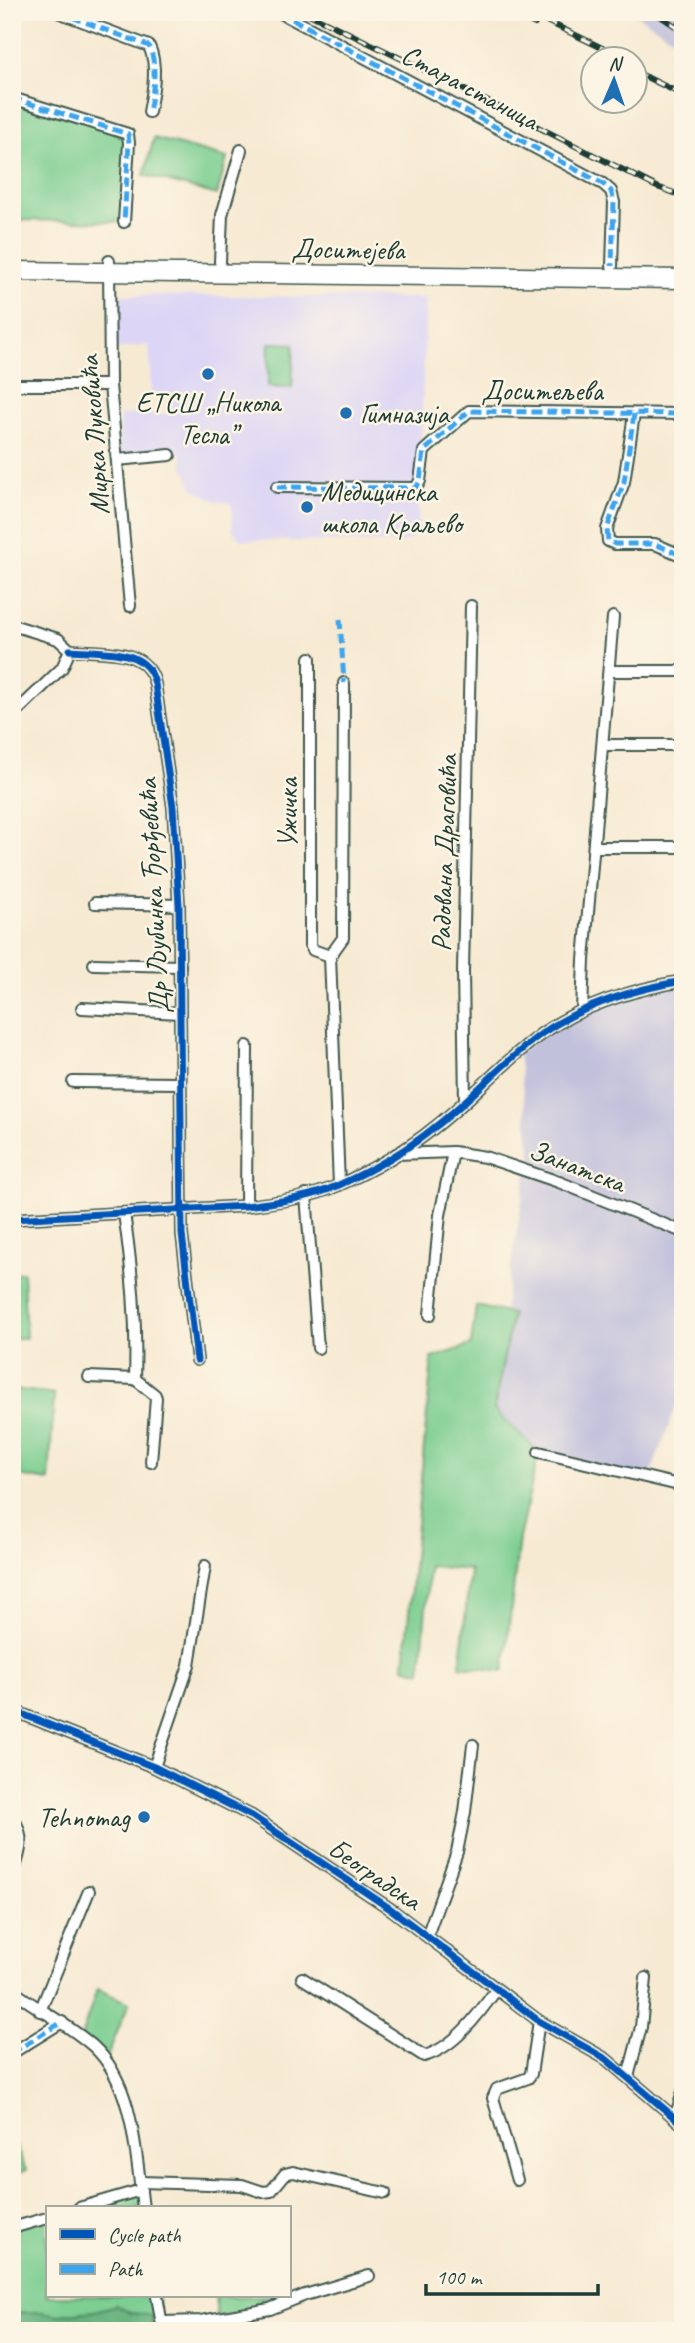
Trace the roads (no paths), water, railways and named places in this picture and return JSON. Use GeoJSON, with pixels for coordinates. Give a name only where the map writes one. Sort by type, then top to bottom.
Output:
{"type":"FeatureCollection","features":[{"type":"Feature","properties":{"kind":"main road","name":"Доситејева"},"geometry":{"type":"LineString","coordinates":[[12,260],[109,267],[683,279]]}},
{"type":"Feature","properties":{"kind":"main road","name":"Доситејева"},"geometry":{"type":"LineString","coordinates":[[12,271],[220,262],[683,267]]}},
{"type":"Feature","properties":{"kind":"street"},"geometry":{"type":"LineString","coordinates":[[58,12],[149,46],[153,73],[149,111]]}},
{"type":"Feature","properties":{"kind":"street","name":"Стара станица"},"geometry":{"type":"LineString","coordinates":[[279,12],[603,184],[611,191],[614,202],[612,266]]}},
{"type":"Feature","properties":{"kind":"street"},"geometry":{"type":"LineString","coordinates":[[12,98],[128,134],[124,222]]}},
{"type":"Feature","properties":{"kind":"street"},"geometry":{"type":"LineString","coordinates":[[220,262],[222,215],[241,150]]}},
{"type":"Feature","properties":{"kind":"street","name":"Мирка Луковића"},"geometry":{"type":"LineString","coordinates":[[109,267],[110,385],[130,606]]}},
{"type":"Feature","properties":{"kind":"street"},"geometry":{"type":"LineString","coordinates":[[12,385],[110,385]]}},
{"type":"Feature","properties":{"kind":"street","name":"Доситељева"},"geometry":{"type":"LineString","coordinates":[[277,487],[416,488],[420,481],[424,451],[469,411],[683,414]]}},
{"type":"Feature","properties":{"kind":"street"},"geometry":{"type":"LineString","coordinates":[[634,414],[624,482],[607,529],[608,541],[615,544],[654,544],[683,556]]}},
{"type":"Feature","properties":{"kind":"street"},"geometry":{"type":"LineString","coordinates":[[117,460],[170,455]]}},
{"type":"Feature","properties":{"kind":"street","name":"Радована Драговића"},"geometry":{"type":"LineString","coordinates":[[465,1101],[463,971],[471,606]]}},
{"type":"Feature","properties":{"kind":"street"},"geometry":{"type":"LineString","coordinates":[[582,1010],[612,617]]}},
{"type":"Feature","properties":{"kind":"street"},"geometry":{"type":"LineString","coordinates":[[12,625],[58,639],[70,650],[62,668],[12,716]]}},
{"type":"Feature","properties":{"kind":"street","name":"Др Љубинка Ђорђевића"},"geometry":{"type":"LineString","coordinates":[[70,650],[122,654],[142,660],[153,673],[171,779],[179,905],[184,1259],[197,1360]]}},
{"type":"Feature","properties":{"kind":"street","name":"Ужичка"},"geometry":{"type":"LineString","coordinates":[[310,657],[310,945],[313,950],[330,956]]}},
{"type":"Feature","properties":{"kind":"street"},"geometry":{"type":"LineString","coordinates":[[609,671],[683,671]]}},
{"type":"Feature","properties":{"kind":"street","name":"Ужичка"},"geometry":{"type":"LineString","coordinates":[[339,1185],[330,956],[343,938],[344,683]]}},
{"type":"Feature","properties":{"kind":"street"},"geometry":{"type":"LineString","coordinates":[[603,745],[682,745]]}},
{"type":"Feature","properties":{"kind":"street"},"geometry":{"type":"LineString","coordinates":[[595,847],[677,847]]}},
{"type":"Feature","properties":{"kind":"street"},"geometry":{"type":"LineString","coordinates":[[95,903],[179,905]]}},
{"type":"Feature","properties":{"kind":"street"},"geometry":{"type":"LineString","coordinates":[[93,964],[180,967]]}},
{"type":"Feature","properties":{"kind":"street"},"geometry":{"type":"LineString","coordinates":[[12,1219],[246,1206],[306,1195],[339,1185],[396,1154],[424,1135],[544,1032],[582,1010],[623,996],[683,981]]}},
{"type":"Feature","properties":{"kind":"street"},"geometry":{"type":"LineString","coordinates":[[82,1008],[180,1013]]}},
{"type":"Feature","properties":{"kind":"street"},"geometry":{"type":"LineString","coordinates":[[246,1206],[247,1046]]}},
{"type":"Feature","properties":{"kind":"street"},"geometry":{"type":"LineString","coordinates":[[73,1082],[180,1083]]}},
{"type":"Feature","properties":{"kind":"street"},"geometry":{"type":"LineString","coordinates":[[424,1135],[426,1146],[435,1153]]}},
{"type":"Feature","properties":{"kind":"street"},"geometry":{"type":"LineString","coordinates":[[430,1315],[440,1215],[453,1152]]}},
{"type":"Feature","properties":{"kind":"street","name":"Занатска"},"geometry":{"type":"LineString","coordinates":[[396,1154],[453,1152],[477,1155],[527,1171],[683,1232]]}},
{"type":"Feature","properties":{"kind":"street"},"geometry":{"type":"LineString","coordinates":[[306,1195],[317,1348]]}},
{"type":"Feature","properties":{"kind":"street"},"geometry":{"type":"LineString","coordinates":[[124,1213],[135,1293],[135,1379]]}},
{"type":"Feature","properties":{"kind":"street"},"geometry":{"type":"LineString","coordinates":[[89,1377],[135,1379],[155,1395],[151,1462]]}},
{"type":"Feature","properties":{"kind":"street"},"geometry":{"type":"LineString","coordinates":[[539,1452],[683,1486]]}},
{"type":"Feature","properties":{"kind":"street"},"geometry":{"type":"LineString","coordinates":[[154,1767],[189,1665],[205,1566]]}},
{"type":"Feature","properties":{"kind":"street","name":"Београдска"},"geometry":{"type":"LineString","coordinates":[[12,1710],[154,1767],[252,1816],[392,1910],[539,2021],[591,2050],[628,2077],[679,2121]]}},
{"type":"Feature","properties":{"kind":"street"},"geometry":{"type":"LineString","coordinates":[[427,1936],[457,1852],[473,1745]]}},
{"type":"Feature","properties":{"kind":"street"},"geometry":{"type":"LineString","coordinates":[[12,1817],[17,1824],[22,1843],[12,1877]]}},
{"type":"Feature","properties":{"kind":"street"},"geometry":{"type":"LineString","coordinates":[[40,2011],[89,1891]]}},
{"type":"Feature","properties":{"kind":"street"},"geometry":{"type":"LineString","coordinates":[[302,1978],[424,2056],[433,2054],[475,2020],[496,1990]]}},
{"type":"Feature","properties":{"kind":"street"},"geometry":{"type":"LineString","coordinates":[[628,2077],[641,2027],[646,1978]]}},
{"type":"Feature","properties":{"kind":"street"},"geometry":{"type":"LineString","coordinates":[[12,1990],[40,2011],[62,2022],[94,2047],[113,2072],[131,2119],[143,2206]]}},
{"type":"Feature","properties":{"kind":"street"},"geometry":{"type":"LineString","coordinates":[[517,2180],[493,2098],[497,2089],[528,2078],[531,2074],[539,2021]]}},
{"type":"Feature","properties":{"kind":"street"},"geometry":{"type":"LineString","coordinates":[[12,2053],[62,2022]]}},
{"type":"Feature","properties":{"kind":"street"},"geometry":{"type":"LineString","coordinates":[[679,2121],[683,2092]]}},
{"type":"Feature","properties":{"kind":"street"},"geometry":{"type":"LineString","coordinates":[[85,2206],[140,2186],[242,2185],[262,2192],[271,2191],[285,2174],[293,2172],[385,2193]]}},
{"type":"Feature","properties":{"kind":"street"},"geometry":{"type":"LineString","coordinates":[[12,2228],[46,2218]]}},
{"type":"Feature","properties":{"kind":"street"},"geometry":{"type":"LineString","coordinates":[[157,2298],[163,2326],[270,2309],[305,2295],[369,2276]]}},
{"type":"Feature","properties":{"kind":"railway"},"geometry":{"type":"LineString","coordinates":[[305,12],[657,187],[683,196]]}},
{"type":"Feature","properties":{"kind":"railway"},"geometry":{"type":"LineString","coordinates":[[510,12],[535,24]]}},
{"type":"Feature","properties":{"kind":"railway"},"geometry":{"type":"LineString","coordinates":[[528,12],[598,46]]}},
{"type":"Feature","properties":{"kind":"railway"},"geometry":{"type":"LineString","coordinates":[[654,12],[683,31]]}},
{"type":"Feature","properties":{"kind":"railway"},"geometry":{"type":"LineString","coordinates":[[650,79],[683,95]]}},
{"type":"Feature","properties":{"kind":"place","name":"ЕТСШ „Никола Тесла”"},"geometry":{"type":"Point","coordinates":[208,374]}},
{"type":"Feature","properties":{"kind":"place","name":"Гимназија"},"geometry":{"type":"Point","coordinates":[346,413]}},
{"type":"Feature","properties":{"kind":"place","name":"Медицинска школа Краљево"},"geometry":{"type":"Point","coordinates":[307,507]}},
{"type":"Feature","properties":{"kind":"place","name":"Tehnomag"},"geometry":{"type":"Point","coordinates":[144,1817]}}]}
